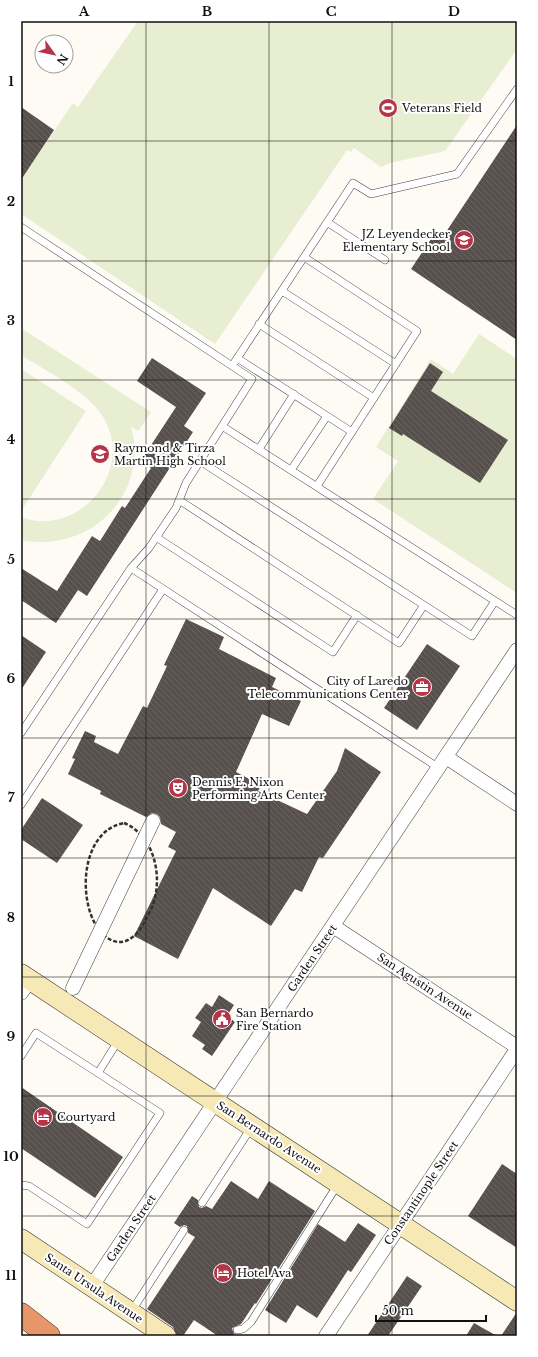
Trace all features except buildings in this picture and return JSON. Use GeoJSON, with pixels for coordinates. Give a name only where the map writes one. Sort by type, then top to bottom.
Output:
{"type":"FeatureCollection","features":[{"type":"Feature","properties":{"kind":"highway"},"geometry":{"type":"LineString","coordinates":[[21,1314],[49,1336]]}},
{"type":"Feature","properties":{"kind":"highway"},"geometry":{"type":"LineString","coordinates":[[21,1328],[32,1336]]}},
{"type":"Feature","properties":{"kind":"main road","name":"San Bernardo Avenue"},"geometry":{"type":"LineString","coordinates":[[24,982],[120,1039],[517,1301]]}},
{"type":"Feature","properties":{"kind":"main road","name":"Santa Ursula Avenue"},"geometry":{"type":"LineString","coordinates":[[21,1239],[166,1336]]}},
{"type":"Feature","properties":{"kind":"street","name":"Garden Street"},"geometry":{"type":"LineString","coordinates":[[92,1286],[517,650]]}},
{"type":"Feature","properties":{"kind":"street"},"geometry":{"type":"LineString","coordinates":[[442,762],[517,804]]}},
{"type":"Feature","properties":{"kind":"street"},"geometry":{"type":"LineString","coordinates":[[74,988],[153,820]]}},
{"type":"Feature","properties":{"kind":"street","name":"San Agustin Avenue"},"geometry":{"type":"LineString","coordinates":[[333,926],[517,1048]]}},
{"type":"Feature","properties":{"kind":"street","name":"Constantinople Street"},"geometry":{"type":"LineString","coordinates":[[326,1336],[517,1048]]}},
{"type":"Feature","properties":{"kind":"lane"},"geometry":{"type":"LineString","coordinates":[[232,366],[353,183],[371,194],[457,174],[517,89]]}},
{"type":"Feature","properties":{"kind":"lane"},"geometry":{"type":"LineString","coordinates":[[327,222],[385,260]]}},
{"type":"Feature","properties":{"kind":"lane"},"geometry":{"type":"LineString","coordinates":[[21,227],[252,379],[186,483],[179,500],[149,548],[131,568],[21,733]]}},
{"type":"Feature","properties":{"kind":"lane"},"geometry":{"type":"LineString","coordinates":[[304,258],[417,331],[316,486]]}},
{"type":"Feature","properties":{"kind":"lane"},"geometry":{"type":"LineString","coordinates":[[282,291],[396,364]]}},
{"type":"Feature","properties":{"kind":"lane"},"geometry":{"type":"LineString","coordinates":[[260,324],[374,398]]}},
{"type":"Feature","properties":{"kind":"lane"},"geometry":{"type":"LineString","coordinates":[[237,358],[352,432]]}},
{"type":"Feature","properties":{"kind":"lane"},"geometry":{"type":"LineString","coordinates":[[259,449],[294,394]]}},
{"type":"Feature","properties":{"kind":"lane"},"geometry":{"type":"LineString","coordinates":[[292,470],[327,416]]}},
{"type":"Feature","properties":{"kind":"lane"},"geometry":{"type":"LineString","coordinates":[[222,426],[517,615]]}},
{"type":"Feature","properties":{"kind":"lane"},"geometry":{"type":"LineString","coordinates":[[200,461],[472,636],[495,601]]}},
{"type":"Feature","properties":{"kind":"lane"},"geometry":{"type":"LineString","coordinates":[[179,500],[399,643],[424,604]]}},
{"type":"Feature","properties":{"kind":"lane"},"geometry":{"type":"LineString","coordinates":[[156,537],[333,652],[357,616]]}},
{"type":"Feature","properties":{"kind":"lane"},"geometry":{"type":"LineString","coordinates":[[131,568],[442,762]]}},
{"type":"Feature","properties":{"kind":"lane"},"geometry":{"type":"LineString","coordinates":[[21,805],[163,589]]}},
{"type":"Feature","properties":{"kind":"lane"},"geometry":{"type":"LineString","coordinates":[[21,1056],[36,1033],[160,1114],[87,1224],[29,1186],[21,1185]]}},
{"type":"Feature","properties":{"kind":"lane"},"geometry":{"type":"LineString","coordinates":[[98,1073],[120,1039]]}},
{"type":"Feature","properties":{"kind":"lane"},"geometry":{"type":"LineString","coordinates":[[202,1203],[252,1126]]}},
{"type":"Feature","properties":{"kind":"lane"},"geometry":{"type":"LineString","coordinates":[[237,1330],[243,1329],[251,1322],[339,1183]]}},
{"type":"Feature","properties":{"kind":"lane"},"geometry":{"type":"LineString","coordinates":[[131,1312],[184,1230]]}},
{"type":"Feature","properties":{"kind":"green space"},"geometry":{"type":"Polygon","coordinates":[[[138,21],[517,21],[517,49],[445,151],[390,163],[381,167],[354,148],[351,152],[347,150],[215,344],[21,214],[21,180],[73,103],[78,107],[138,21]]]}},
{"type":"Feature","properties":{"kind":"green space"},"geometry":{"type":"Polygon","coordinates":[[[21,328],[151,412],[138,431],[131,426],[135,451],[131,475],[122,496],[109,514],[91,528],[70,538],[46,542],[21,540],[21,517],[43,521],[63,518],[81,509],[96,495],[107,478],[112,458],[111,437],[103,417],[87,399],[66,383],[21,355],[21,328]]]}},
{"type":"Feature","properties":{"kind":"green space"},"geometry":{"type":"Polygon","coordinates":[[[479,334],[517,359],[517,593],[373,499],[398,461],[376,447],[431,359],[453,374],[479,334]]]}},
{"type":"Feature","properties":{"kind":"green space"},"geometry":{"type":"Polygon","coordinates":[[[21,369],[86,411],[23,508],[21,506],[21,369]]]}},
{"type":"Feature","properties":{"kind":"place","name":"Veterans Field"},"geometry":{"type":"Point","coordinates":[388,108]}},
{"type":"Feature","properties":{"kind":"place","name":"JZ Leyendecker Elementary School"},"geometry":{"type":"Point","coordinates":[464,240]}},
{"type":"Feature","properties":{"kind":"place","name":"Raymond & Tirza Martin High School"},"geometry":{"type":"Point","coordinates":[100,454]}},
{"type":"Feature","properties":{"kind":"place","name":"City of Laredo Telecommunications Center"},"geometry":{"type":"Point","coordinates":[422,687]}},
{"type":"Feature","properties":{"kind":"place","name":"Dennis E. Nixon Performing Arts Center"},"geometry":{"type":"Point","coordinates":[178,788]}},
{"type":"Feature","properties":{"kind":"place","name":"San Bernardo Fire Station"},"geometry":{"type":"Point","coordinates":[222,1019]}},
{"type":"Feature","properties":{"kind":"place","name":"Courtyard"},"geometry":{"type":"Point","coordinates":[43,1117]}},
{"type":"Feature","properties":{"kind":"place","name":"Hotel Ava"},"geometry":{"type":"Point","coordinates":[223,1273]}}]}
